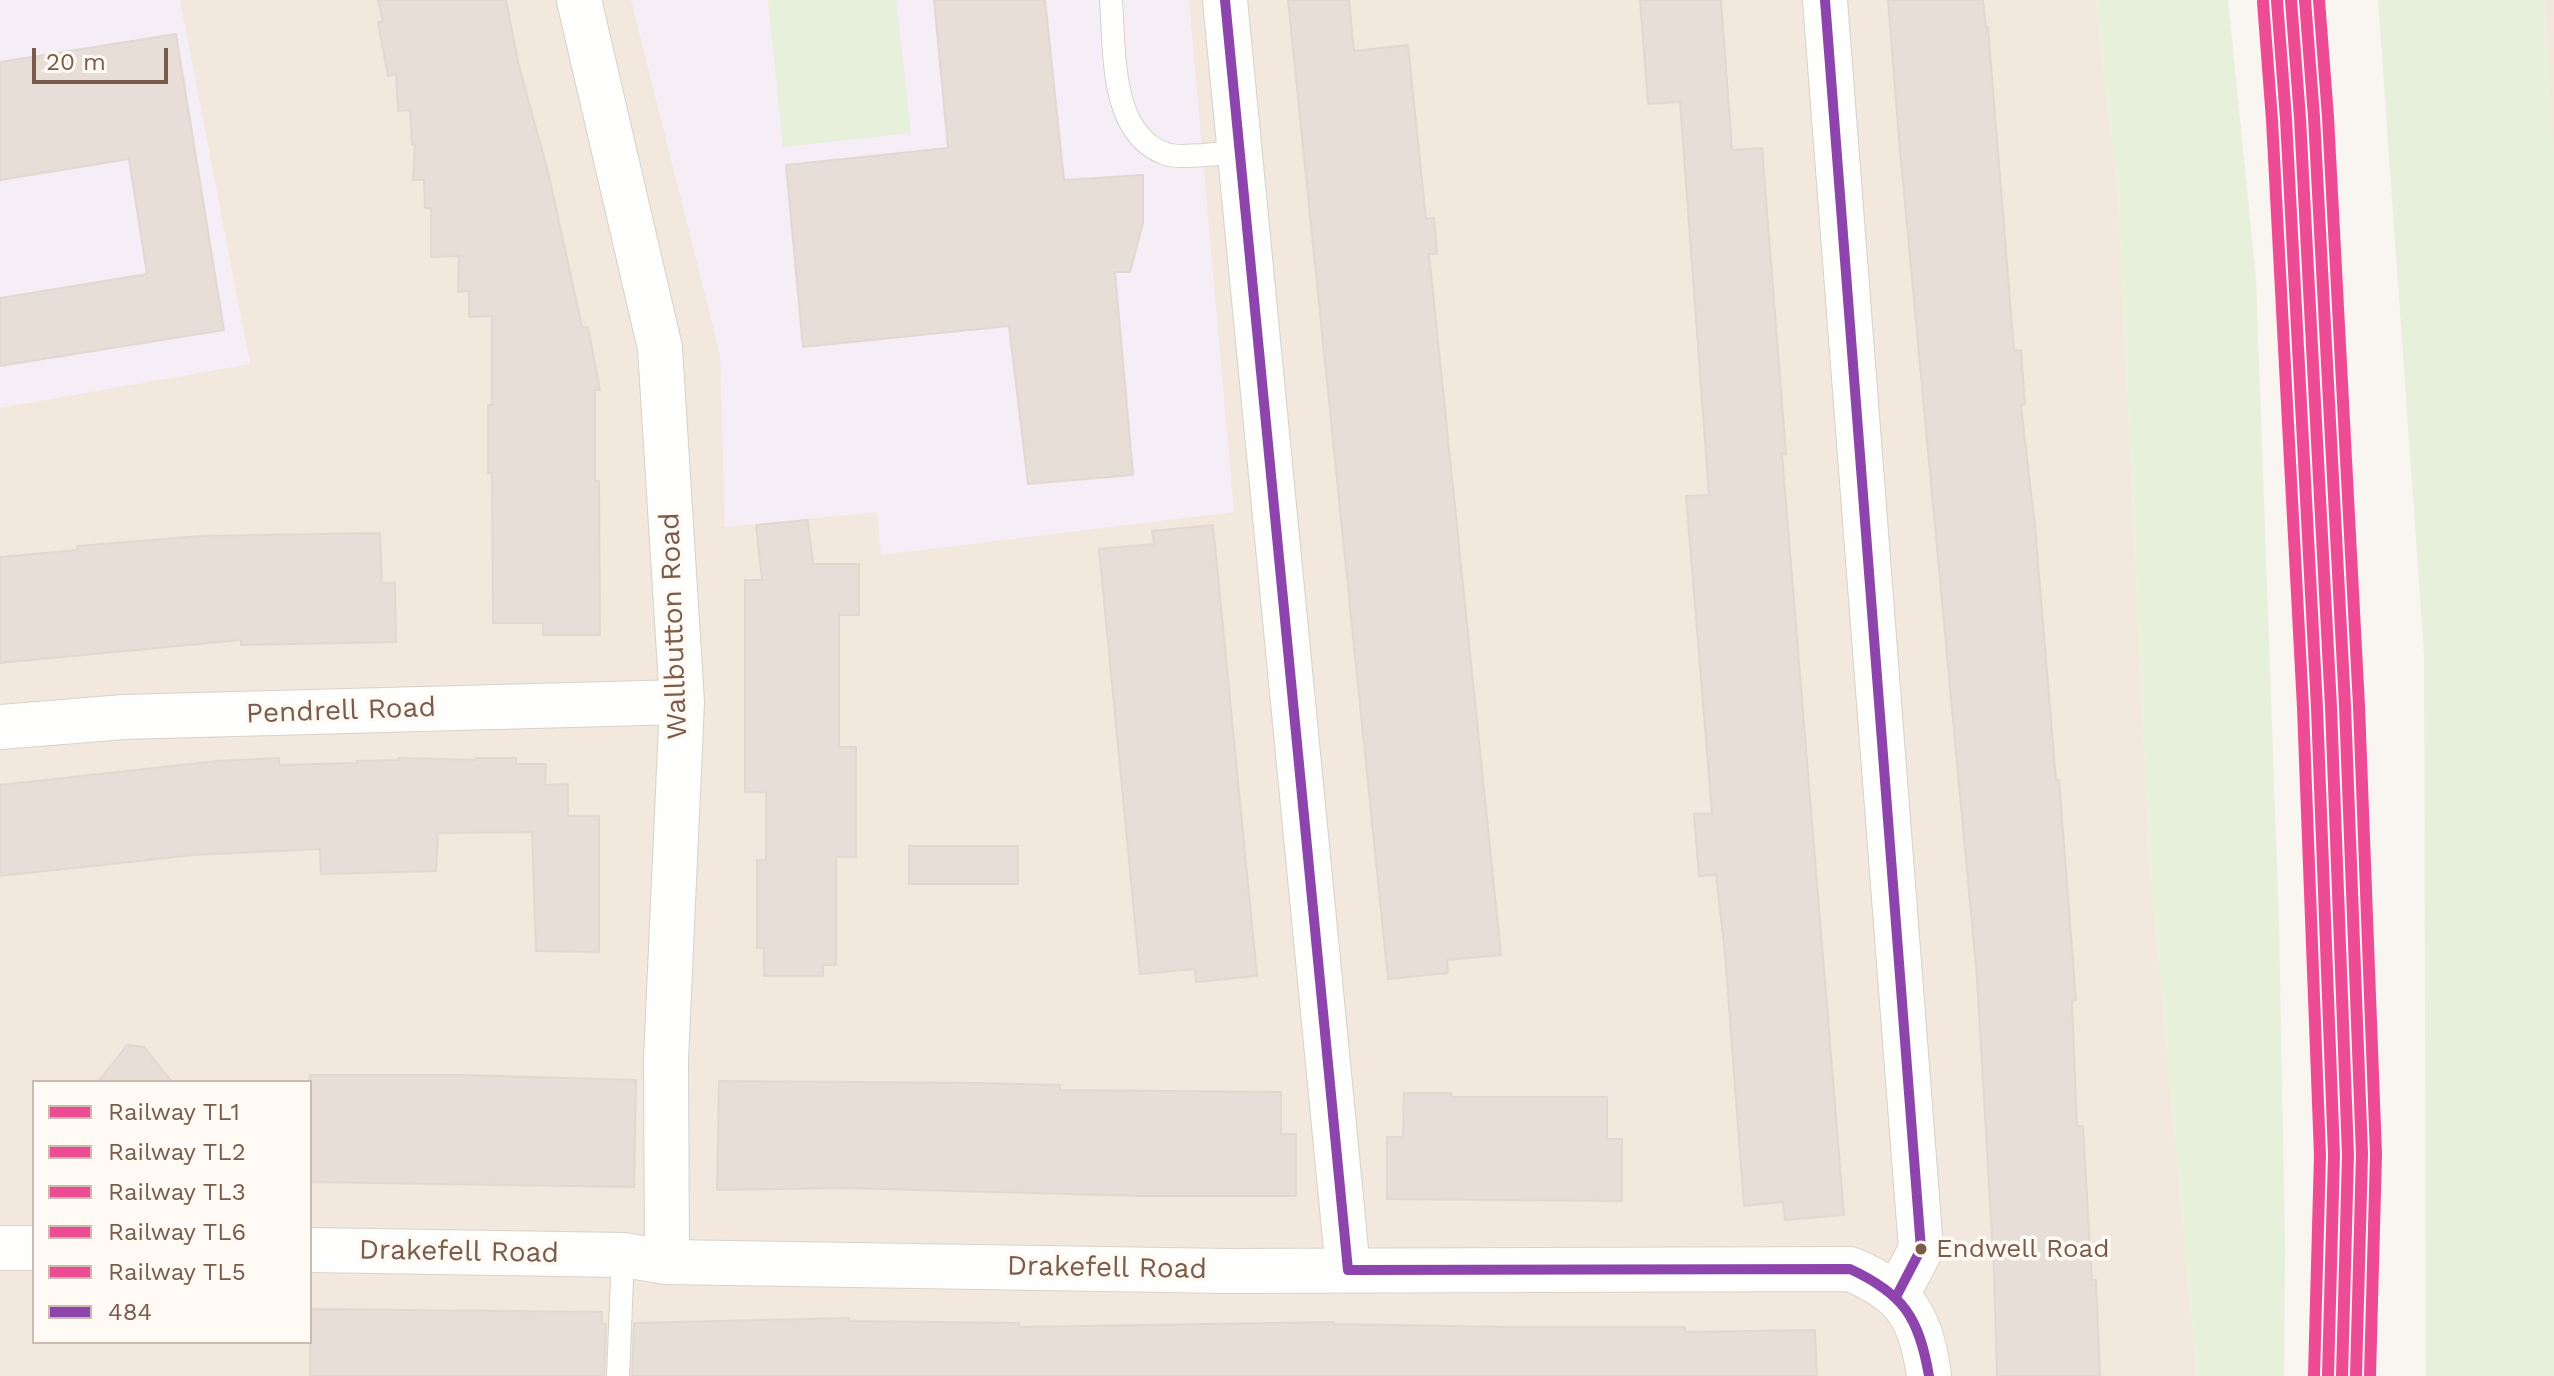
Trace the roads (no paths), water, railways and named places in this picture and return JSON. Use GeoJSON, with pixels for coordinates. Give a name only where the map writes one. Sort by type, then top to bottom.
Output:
{"type":"FeatureCollection","features":[{"type":"Feature","properties":{"kind":"street","name":"Wallbutton Road"},"geometry":{"type":"LineString","coordinates":[[579,0],[660,348],[682,702],[666,1060],[667,1262]]}},
{"type":"Feature","properties":{"kind":"street"},"geometry":{"type":"LineString","coordinates":[[1225,0],[1348,1270]]}},
{"type":"Feature","properties":{"kind":"street"},"geometry":{"type":"LineString","coordinates":[[1825,0],[1921,1249],[1897,1295],[1912,1315],[1925,1349],[1929,1376]]}},
{"type":"Feature","properties":{"kind":"street","name":"Pendrell Road"},"geometry":{"type":"LineString","coordinates":[[0,727],[124,717],[682,702]]}},
{"type":"Feature","properties":{"kind":"street"},"geometry":{"type":"LineString","coordinates":[[0,1248],[32,1248]]}},
{"type":"Feature","properties":{"kind":"street","name":"Drakefell Road"},"geometry":{"type":"LineString","coordinates":[[312,1250],[623,1255],[667,1262],[1227,1271],[1850,1269],[1879,1281],[1897,1295]]}},
{"type":"Feature","properties":{"kind":"lane"},"geometry":{"type":"LineString","coordinates":[[1111,0],[1120,102],[1142,142],[1168,155],[1241,152]]}},
{"type":"Feature","properties":{"kind":"lane"},"geometry":{"type":"LineString","coordinates":[[618,1376],[623,1255]]}},
{"type":"Feature","properties":{"kind":"rail line","name":"TL1"},"geometry":{"type":"LineString","coordinates":[[2291,0],[2331,707],[2348,1155],[2342,1376]]}},
{"type":"Feature","properties":{"kind":"rail line","name":"TL3"},"geometry":{"type":"LineString","coordinates":[[2305,0],[2345,706],[2362,1154],[2356,1376]]}},
{"type":"Feature","properties":{"kind":"rail line","name":"TL5"},"geometry":{"type":"LineString","coordinates":[[2319,0],[2359,706],[2376,1154],[2370,1376]]}},
{"type":"Feature","properties":{"kind":"rail line","name":"TL2"},"geometry":{"type":"LineString","coordinates":[[2277,1],[2317,708],[2334,1155],[2328,1376]]}},
{"type":"Feature","properties":{"kind":"rail line","name":"TL6"},"geometry":{"type":"LineString","coordinates":[[2263,2],[2303,708],[2320,1155],[2314,1375]]}},
{"type":"Feature","properties":{"kind":"place","name":"Endwell Road"},"geometry":{"type":"Point","coordinates":[1921,1249]}}]}
